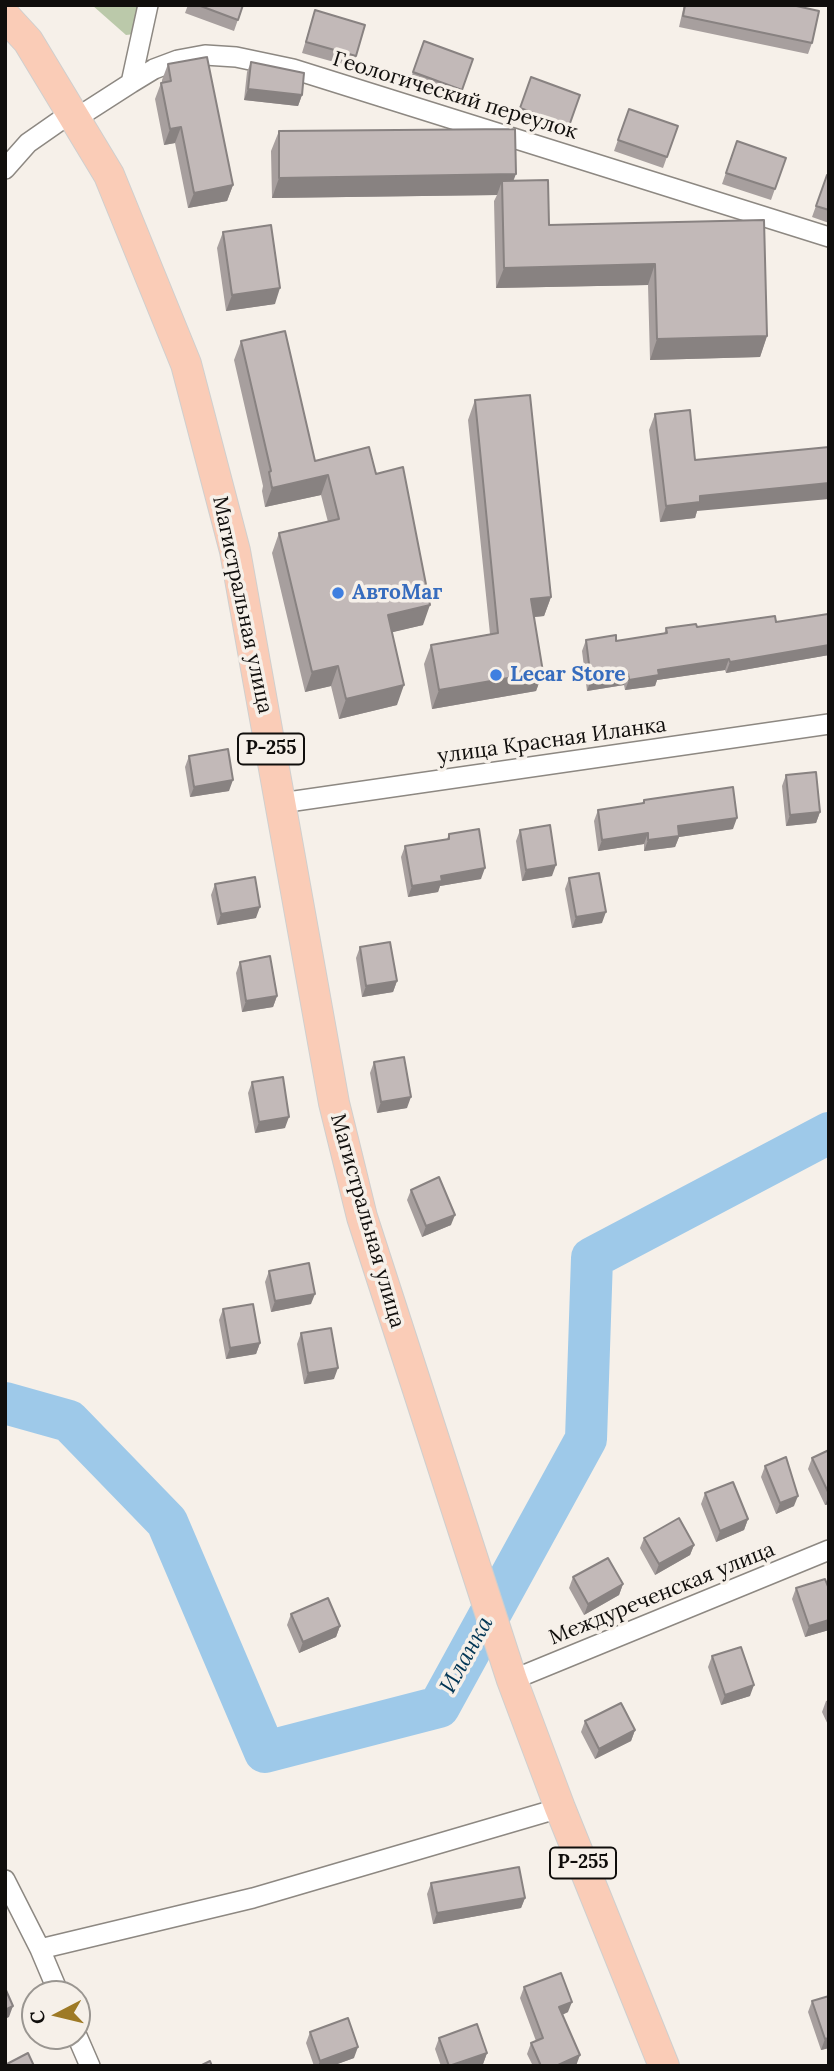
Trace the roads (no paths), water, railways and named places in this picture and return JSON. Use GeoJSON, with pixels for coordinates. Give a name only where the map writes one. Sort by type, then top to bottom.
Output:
{"type":"FeatureCollection","features":[{"type":"Feature","properties":{"kind":"main road","name":"Магистральная улица"},"geometry":{"type":"LineString","coordinates":[[5,16],[28,41],[109,175],[186,364],[235,551],[347,1162],[362,1217],[509,1670]]}},
{"type":"Feature","properties":{"kind":"main road","name":"Р-255"},"geometry":{"type":"LineString","coordinates":[[509,1670],[664,2066]]}},
{"type":"Feature","properties":{"kind":"street"},"geometry":{"type":"LineString","coordinates":[[131,83],[148,5]]}},
{"type":"Feature","properties":{"kind":"street","name":"Геологический переулок"},"geometry":{"type":"LineString","coordinates":[[5,169],[28,143],[154,69],[178,60],[205,55],[236,57],[293,69],[829,237]]}},
{"type":"Feature","properties":{"kind":"street","name":"улица Красная Иланка"},"geometry":{"type":"LineString","coordinates":[[281,803],[829,724]]}},
{"type":"Feature","properties":{"kind":"street","name":"Междуреченская улица"},"geometry":{"type":"LineString","coordinates":[[509,1670],[829,1550]]}},
{"type":"Feature","properties":{"kind":"street"},"geometry":{"type":"LineString","coordinates":[[40,1949],[253,1898],[561,1808]]}},
{"type":"Feature","properties":{"kind":"street"},"geometry":{"type":"LineString","coordinates":[[5,1880],[53,1980]]}},
{"type":"Feature","properties":{"kind":"waterway","name":"Иланка"},"geometry":{"type":"LineString","coordinates":[[5,1403],[69,1421],[167,1522],[265,1752],[439,1707],[586,1439],[592,1258],[829,1133]]}},
{"type":"Feature","properties":{"kind":"place","name":"АвтоМаг"},"geometry":{"type":"Point","coordinates":[338,593]}},
{"type":"Feature","properties":{"kind":"place","name":"Lecar Store"},"geometry":{"type":"Point","coordinates":[496,675]}}]}
